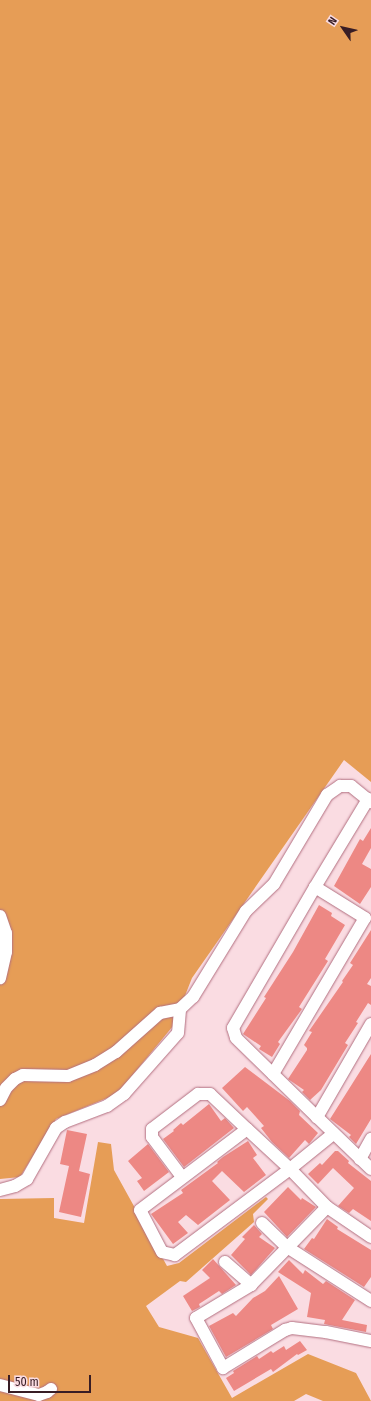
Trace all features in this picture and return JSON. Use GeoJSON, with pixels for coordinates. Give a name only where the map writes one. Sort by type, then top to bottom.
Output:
{"type":"FeatureCollection","features":[{"type":"Feature","properties":{"kind":"street"},"geometry":{"type":"LineString","coordinates":[[0,1100],[6,1088],[15,1079],[23,1076],[68,1076],[95,1065],[116,1052],[160,1013],[180,1009],[193,997],[246,912],[274,884],[327,795],[340,786],[351,786],[369,801],[315,887],[233,1028],[236,1038],[333,1134],[371,1169]]}},
{"type":"Feature","properties":{"kind":"street"},"geometry":{"type":"LineString","coordinates":[[273,1074],[369,916],[315,887]]}},
{"type":"Feature","properties":{"kind":"street"},"geometry":{"type":"LineString","coordinates":[[0,916],[6,933],[6,952],[0,978]]}},
{"type":"Feature","properties":{"kind":"street"},"geometry":{"type":"LineString","coordinates":[[0,1190],[15,1186],[27,1179],[56,1128],[65,1122],[106,1106],[124,1094],[178,1033],[180,1009]]}},
{"type":"Feature","properties":{"kind":"street"},"geometry":{"type":"LineString","coordinates":[[317,1117],[371,1024]]}},
{"type":"Feature","properties":{"kind":"street"},"geometry":{"type":"LineString","coordinates":[[182,1177],[152,1137],[152,1129],[198,1094],[210,1094],[290,1169],[327,1207],[371,1237]]}},
{"type":"Feature","properties":{"kind":"street"},"geometry":{"type":"LineString","coordinates":[[247,1129],[140,1210],[162,1252],[175,1255],[290,1169],[333,1134]]}},
{"type":"Feature","properties":{"kind":"street"},"geometry":{"type":"LineString","coordinates":[[360,1158],[371,1139]]}},
{"type":"Feature","properties":{"kind":"street"},"geometry":{"type":"LineString","coordinates":[[327,1207],[251,1285],[196,1318],[222,1368],[285,1330],[292,1328],[326,1332],[371,1341]]}},
{"type":"Feature","properties":{"kind":"street"},"geometry":{"type":"LineString","coordinates":[[262,1223],[287,1247],[371,1301]]}},
{"type":"Feature","properties":{"kind":"street"},"geometry":{"type":"LineString","coordinates":[[225,1262],[251,1285]]}},
{"type":"Feature","properties":{"kind":"street"},"geometry":{"type":"LineString","coordinates":[[0,1385],[39,1395],[51,1389]]}},
{"type":"Feature","properties":{"kind":"shaded area"},"geometry":{"type":"Polygon","coordinates":[[[0,0],[371,0],[371,782],[344,760],[192,978],[173,1026],[117,1094],[56,1119],[20,1177],[0,1179],[0,0]]]}},
{"type":"Feature","properties":{"kind":"shaded area"},"geometry":{"type":"Polygon","coordinates":[[[98,1142],[111,1144],[114,1170],[167,1266],[179,1263],[266,1197],[268,1199],[253,1214],[254,1222],[186,1282],[180,1281],[146,1306],[159,1327],[198,1338],[232,1398],[308,1354],[356,1373],[371,1401],[323,1401],[306,1394],[294,1401],[0,1401],[0,1199],[54,1198],[54,1218],[84,1223],[98,1142]]]}},
{"type":"Feature","properties":{"kind":"building"},"geometry":{"type":"Polygon","coordinates":[[[371,828],[371,848],[362,864],[371,869],[371,887],[360,904],[334,886],[360,839],[363,841],[371,828]]]}},
{"type":"Feature","properties":{"kind":"building"},"geometry":{"type":"Polygon","coordinates":[[[319,905],[332,913],[331,916],[345,925],[325,959],[328,961],[299,1007],[302,1009],[278,1042],[280,1044],[272,1057],[259,1049],[261,1046],[243,1034],[266,998],[264,997],[293,952],[319,905]]]}},
{"type":"Feature","properties":{"kind":"building"},"geometry":{"type":"Polygon","coordinates":[[[371,930],[371,978],[367,984],[371,986],[371,1005],[368,1003],[356,1022],[358,1023],[345,1043],[348,1045],[321,1090],[310,1100],[302,1092],[304,1090],[288,1079],[307,1050],[304,1045],[312,1032],[309,1031],[343,982],[342,981],[353,965],[350,963],[371,930]]]}},
{"type":"Feature","properties":{"kind":"building"},"geometry":{"type":"Polygon","coordinates":[[[371,1054],[371,1119],[356,1144],[349,1137],[351,1135],[330,1119],[371,1054]]]}},
{"type":"Feature","properties":{"kind":"building"},"geometry":{"type":"Polygon","coordinates":[[[245,1067],[290,1101],[300,1111],[299,1115],[318,1133],[309,1144],[305,1140],[289,1158],[272,1142],[261,1128],[264,1126],[247,1107],[243,1111],[222,1088],[245,1067]]]}},
{"type":"Feature","properties":{"kind":"building"},"geometry":{"type":"Polygon","coordinates":[[[209,1104],[221,1121],[225,1118],[234,1128],[184,1167],[163,1139],[174,1131],[173,1130],[181,1123],[183,1125],[209,1104]]]}},
{"type":"Feature","properties":{"kind":"building"},"geometry":{"type":"Polygon","coordinates":[[[67,1130],[87,1134],[79,1171],[90,1174],[81,1217],[59,1212],[69,1166],[60,1164],[67,1130]]]}},
{"type":"Feature","properties":{"kind":"building"},"geometry":{"type":"Polygon","coordinates":[[[248,1141],[257,1155],[253,1158],[266,1175],[244,1192],[222,1171],[212,1181],[230,1200],[198,1225],[186,1215],[178,1222],[188,1233],[173,1244],[151,1214],[183,1193],[181,1190],[218,1163],[217,1162],[223,1157],[248,1141]]]}},
{"type":"Feature","properties":{"kind":"building"},"geometry":{"type":"Polygon","coordinates":[[[148,1144],[169,1172],[144,1191],[137,1181],[142,1178],[128,1161],[148,1144]]]}},
{"type":"Feature","properties":{"kind":"building"},"geometry":{"type":"Polygon","coordinates":[[[335,1151],[338,1151],[349,1161],[348,1163],[371,1181],[371,1221],[353,1209],[349,1213],[338,1206],[354,1188],[333,1168],[318,1184],[308,1174],[320,1163],[322,1165],[335,1151]]]}},
{"type":"Feature","properties":{"kind":"building"},"geometry":{"type":"Polygon","coordinates":[[[288,1187],[301,1200],[302,1198],[316,1207],[287,1237],[264,1212],[288,1187]]]}},
{"type":"Feature","properties":{"kind":"building"},"geometry":{"type":"Polygon","coordinates":[[[327,1219],[338,1227],[337,1229],[371,1250],[371,1277],[364,1287],[304,1249],[312,1238],[314,1239],[327,1219]]]}},
{"type":"Feature","properties":{"kind":"building"},"geometry":{"type":"Polygon","coordinates":[[[254,1225],[262,1234],[259,1237],[275,1248],[251,1275],[231,1255],[245,1239],[242,1237],[254,1225]]]}},
{"type":"Feature","properties":{"kind":"building"},"geometry":{"type":"Polygon","coordinates":[[[213,1259],[236,1285],[222,1294],[219,1291],[199,1304],[200,1307],[192,1311],[183,1296],[210,1278],[202,1270],[213,1259]]]}},
{"type":"Feature","properties":{"kind":"building"},"geometry":{"type":"Polygon","coordinates":[[[289,1260],[303,1274],[305,1270],[323,1284],[326,1281],[355,1300],[342,1320],[367,1325],[366,1332],[324,1324],[325,1320],[307,1317],[311,1293],[278,1272],[289,1260]]]}},
{"type":"Feature","properties":{"kind":"building"},"geometry":{"type":"Polygon","coordinates":[[[279,1276],[298,1309],[271,1325],[273,1329],[226,1357],[209,1326],[233,1313],[236,1316],[253,1298],[265,1291],[279,1276]]]}},
{"type":"Feature","properties":{"kind":"building"},"geometry":{"type":"Polygon","coordinates":[[[300,1341],[307,1350],[298,1355],[297,1354],[273,1372],[271,1369],[234,1391],[226,1378],[234,1373],[233,1371],[257,1356],[259,1359],[271,1351],[273,1353],[284,1346],[286,1350],[300,1341]]]}}]}
